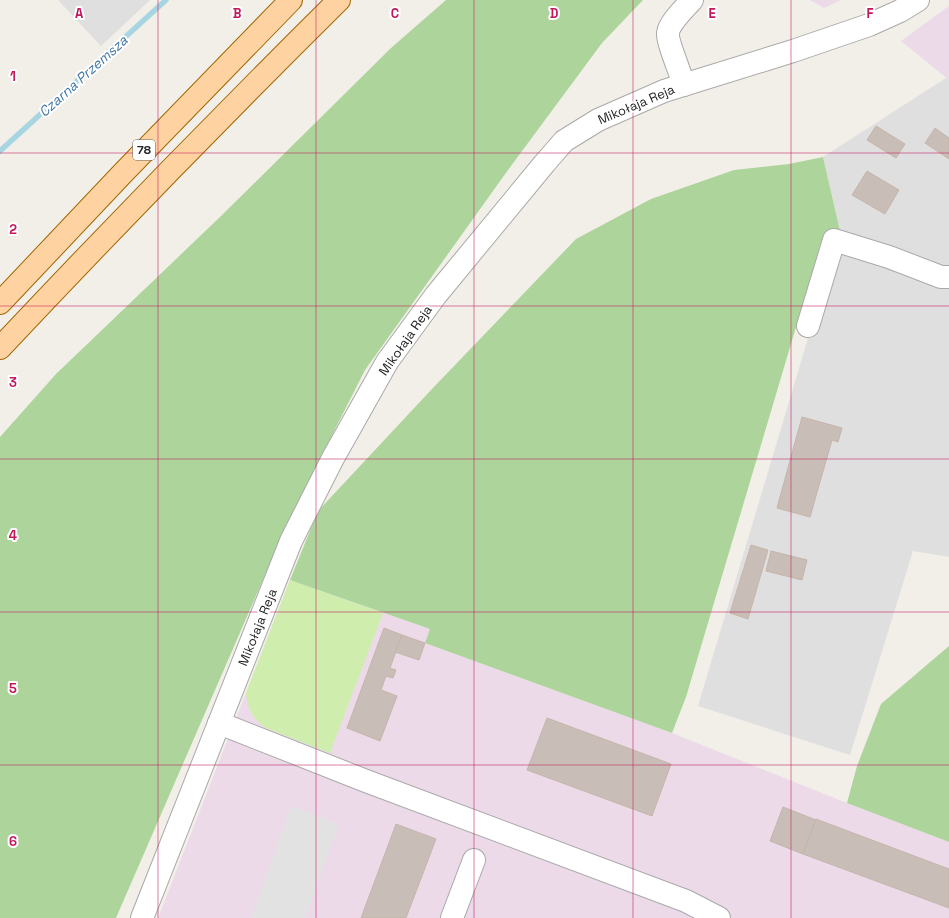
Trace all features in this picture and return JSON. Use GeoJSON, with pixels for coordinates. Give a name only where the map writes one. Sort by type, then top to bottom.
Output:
{"type":"FeatureCollection","features":[{"type":"Feature","properties":{"kind":"main road","name":"78"},"geometry":{"type":"LineString","coordinates":[[0,303],[122,174],[291,0]]}},
{"type":"Feature","properties":{"kind":"main road","name":"78"},"geometry":{"type":"LineString","coordinates":[[0,348],[80,263],[232,107],[340,0]]}},
{"type":"Feature","properties":{"kind":"street"},"geometry":{"type":"LineString","coordinates":[[684,85],[671,48],[668,33],[675,20],[692,0]]}},
{"type":"Feature","properties":{"kind":"street","name":"Mikołaja Reja"},"geometry":{"type":"LineString","coordinates":[[142,918],[291,541],[333,458],[387,362],[436,295],[544,164],[564,141],[598,120],[664,91],[793,51],[869,25],[900,11],[918,0]]}},
{"type":"Feature","properties":{"kind":"street"},"geometry":{"type":"LineString","coordinates":[[808,326],[834,240],[889,257],[941,277],[949,277]]}},
{"type":"Feature","properties":{"kind":"street"},"geometry":{"type":"LineString","coordinates":[[218,723],[366,781],[686,901],[719,918]]}},
{"type":"Feature","properties":{"kind":"street"},"geometry":{"type":"LineString","coordinates":[[452,918],[474,860]]}},
{"type":"Feature","properties":{"kind":"shaded area"},"geometry":{"type":"Polygon","coordinates":[[[58,0],[150,0],[101,46],[58,0]]]}},
{"type":"Feature","properties":{"kind":"shaded area"},"geometry":{"type":"Polygon","coordinates":[[[810,0],[841,0],[824,8],[810,0]]]}},
{"type":"Feature","properties":{"kind":"shaded area"},"geometry":{"type":"Polygon","coordinates":[[[949,6],[949,80],[901,41],[949,6]]]}},
{"type":"Feature","properties":{"kind":"shaded area"},"geometry":{"type":"Polygon","coordinates":[[[946,78],[949,80],[949,557],[913,551],[850,755],[698,706],[840,231],[823,157],[946,78]]]}},
{"type":"Feature","properties":{"kind":"shaded area"},"geometry":{"type":"Polygon","coordinates":[[[290,580],[430,629],[425,643],[672,733],[949,842],[949,918],[158,918],[290,580]]]}},
{"type":"Feature","properties":{"kind":"shaded area"},"geometry":{"type":"Polygon","coordinates":[[[291,806],[339,824],[305,918],[251,918],[291,806]]]}},
{"type":"Feature","properties":{"kind":"green space"},"geometry":{"type":"Polygon","coordinates":[[[446,0],[643,0],[602,43],[508,170],[365,370],[288,522],[116,918],[0,918],[0,437],[56,374],[221,216],[391,48],[446,0]]]}},
{"type":"Feature","properties":{"kind":"green space"},"geometry":{"type":"Polygon","coordinates":[[[823,157],[840,231],[824,233],[686,697],[672,733],[425,643],[430,629],[290,580],[318,511],[431,390],[576,239],[651,199],[734,170],[789,164],[823,157]]]}},
{"type":"Feature","properties":{"kind":"green space"},"geometry":{"type":"Polygon","coordinates":[[[290,580],[383,613],[330,753],[266,728],[254,717],[248,704],[246,693],[290,580]]]}},
{"type":"Feature","properties":{"kind":"green space"},"geometry":{"type":"Polygon","coordinates":[[[949,646],[949,842],[847,803],[857,766],[881,704],[949,646]]]}},
{"type":"Feature","properties":{"kind":"building"},"geometry":{"type":"Polygon","coordinates":[[[876,126],[905,144],[896,158],[867,140],[876,126]]]}},
{"type":"Feature","properties":{"kind":"building"},"geometry":{"type":"Polygon","coordinates":[[[935,128],[949,138],[949,159],[925,143],[935,128]]]}},
{"type":"Feature","properties":{"kind":"building"},"geometry":{"type":"Polygon","coordinates":[[[867,171],[899,190],[885,214],[852,195],[867,171]]]}},
{"type":"Feature","properties":{"kind":"building"},"geometry":{"type":"Polygon","coordinates":[[[802,417],[842,428],[838,442],[832,440],[810,517],[777,508],[802,417]]]}},
{"type":"Feature","properties":{"kind":"building"},"geometry":{"type":"Polygon","coordinates":[[[751,545],[768,550],[748,619],[730,613],[751,545]]]}},
{"type":"Feature","properties":{"kind":"building"},"geometry":{"type":"Polygon","coordinates":[[[771,551],[807,560],[802,580],[766,571],[771,551]]]}},
{"type":"Feature","properties":{"kind":"building"},"geometry":{"type":"Polygon","coordinates":[[[384,628],[402,635],[390,668],[396,670],[393,678],[386,676],[381,690],[397,696],[380,741],[347,728],[384,628]]]}},
{"type":"Feature","properties":{"kind":"building"},"geometry":{"type":"Polygon","coordinates":[[[402,635],[425,643],[419,660],[395,652],[402,635]]]}},
{"type":"Feature","properties":{"kind":"building"},"geometry":{"type":"Polygon","coordinates":[[[547,718],[671,764],[652,816],[527,770],[547,718]]]}},
{"type":"Feature","properties":{"kind":"building"},"geometry":{"type":"Polygon","coordinates":[[[783,807],[816,820],[803,854],[770,841],[783,807]]]}},
{"type":"Feature","properties":{"kind":"building"},"geometry":{"type":"Polygon","coordinates":[[[816,819],[949,869],[949,908],[803,854],[816,819]]]}},
{"type":"Feature","properties":{"kind":"building"},"geometry":{"type":"Polygon","coordinates":[[[396,824],[436,839],[406,918],[361,918],[396,824]]]}},
{"type":"Feature","properties":{"kind":"waterway","name":"Czarna Przemsza"},"geometry":{"type":"LineString","coordinates":[[0,151],[166,0]]}}]}
